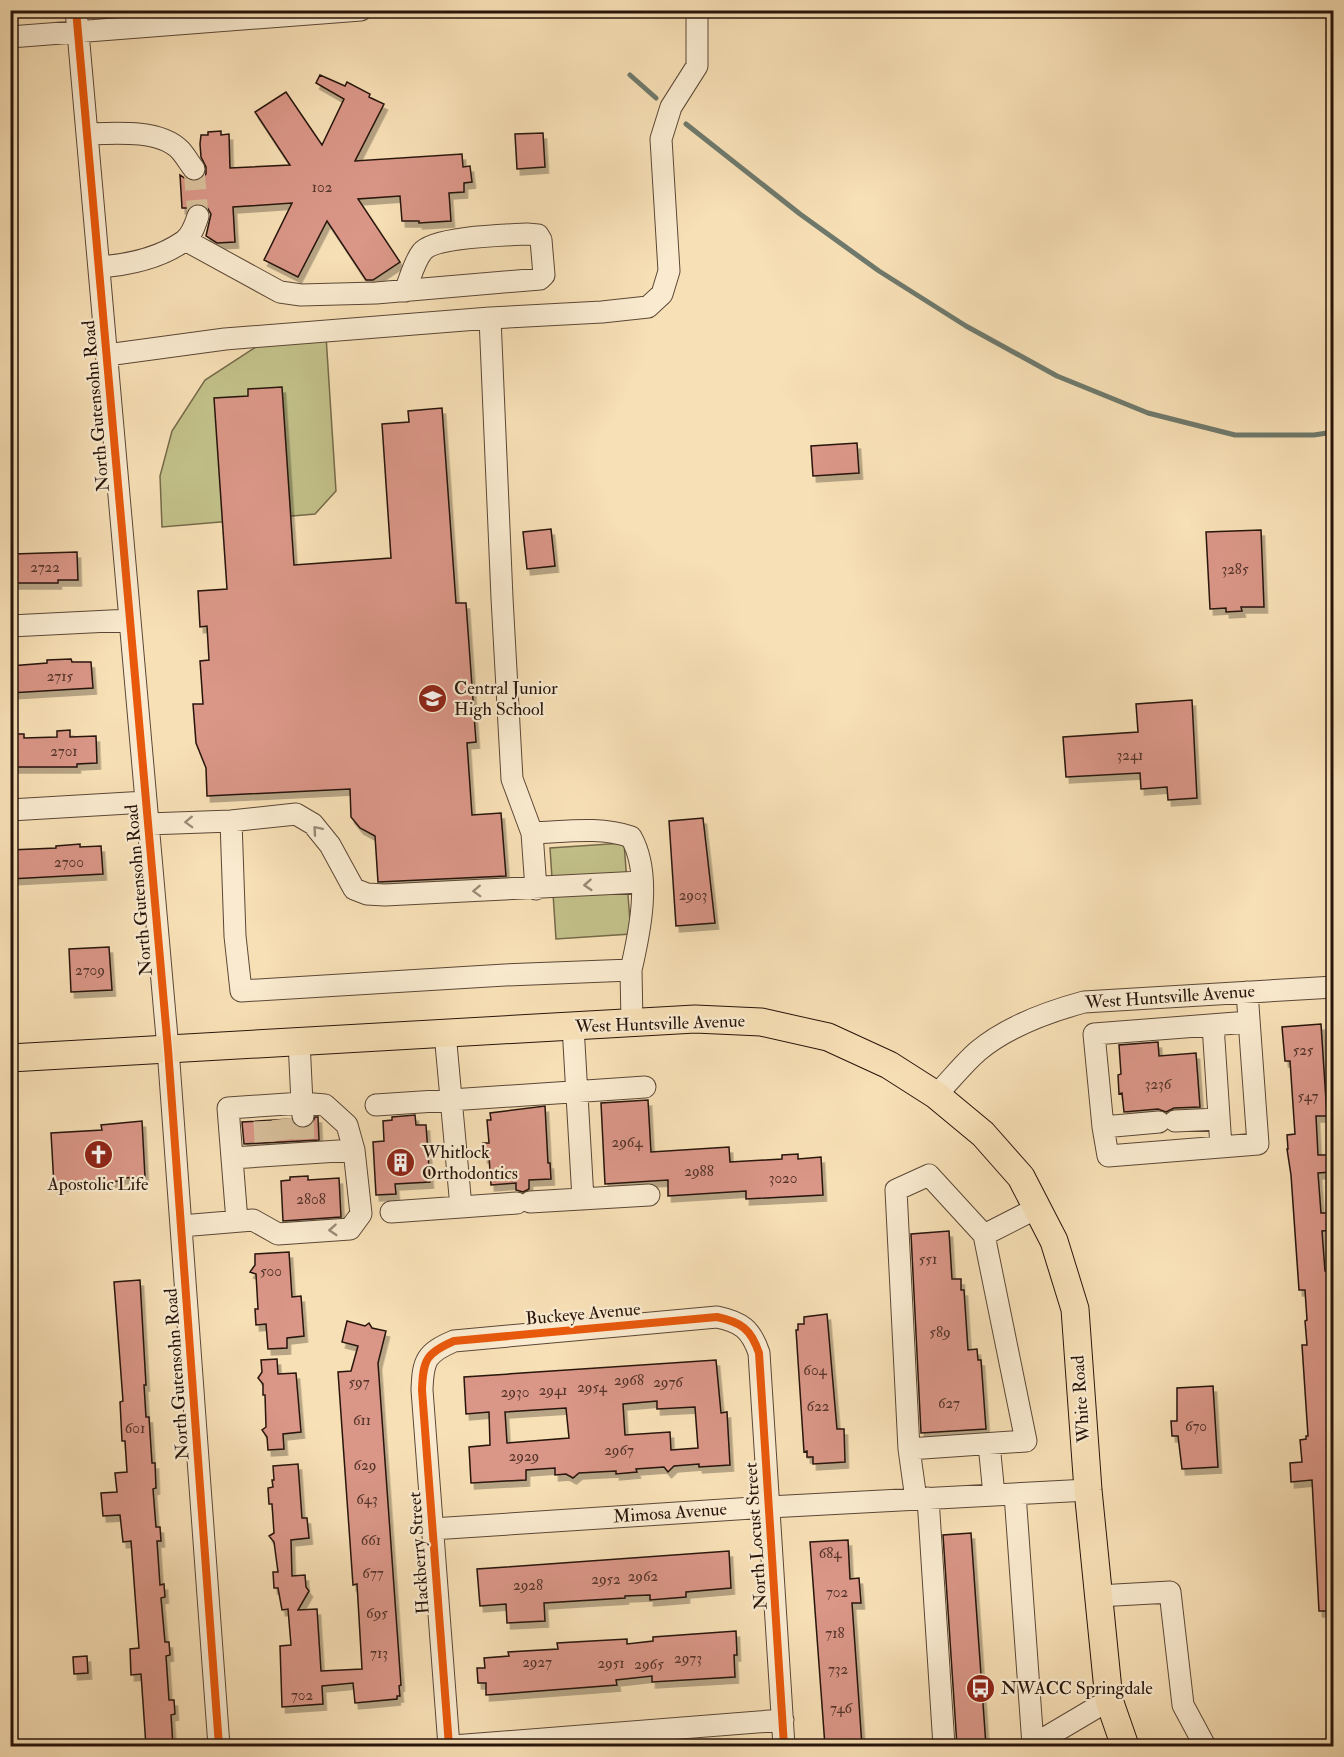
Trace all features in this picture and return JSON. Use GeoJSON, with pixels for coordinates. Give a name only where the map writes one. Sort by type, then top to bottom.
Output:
{"type":"FeatureCollection","features":[{"type":"Feature","properties":{"kind":"main road","name":"West Huntsville Avenue"},"geometry":{"type":"LineString","coordinates":[[10,1058],[695,1019],[761,1022],[828,1037],[889,1065],[936,1095]]}},
{"type":"Feature","properties":{"kind":"main road","name":"White Road"},"geometry":{"type":"LineString","coordinates":[[936,1095],[983,1134],[1021,1178],[1054,1241],[1075,1309],[1088,1490],[1109,1700],[1125,1746]]}},
{"type":"Feature","properties":{"kind":"street"},"geometry":{"type":"LineString","coordinates":[[10,37],[77,21],[361,10]]}},
{"type":"Feature","properties":{"kind":"street"},"geometry":{"type":"LineString","coordinates":[[107,355],[225,339],[648,307],[662,294],[669,271],[661,139],[671,107],[697,66],[697,10]]}},
{"type":"Feature","properties":{"kind":"street","name":"North Gutensohn Road"},"geometry":{"type":"LineString","coordinates":[[77,21],[168,1048],[219,1746]]}},
{"type":"Feature","properties":{"kind":"street"},"geometry":{"type":"LineString","coordinates":[[87,134],[125,132],[158,138],[179,148],[194,169]]}},
{"type":"Feature","properties":{"kind":"street"},"geometry":{"type":"LineString","coordinates":[[99,267],[123,265],[157,255],[185,240],[194,228],[198,216]]}},
{"type":"Feature","properties":{"kind":"street"},"geometry":{"type":"LineString","coordinates":[[185,240],[280,292],[301,295],[405,291],[540,279],[544,275],[541,240],[538,236],[519,235],[431,245],[422,252],[405,291]]}},
{"type":"Feature","properties":{"kind":"street"},"geometry":{"type":"LineString","coordinates":[[490,318],[512,779],[532,833],[536,889]]}},
{"type":"Feature","properties":{"kind":"street"},"geometry":{"type":"LineString","coordinates":[[10,626],[130,620]]}},
{"type":"Feature","properties":{"kind":"street"},"geometry":{"type":"LineString","coordinates":[[10,810],[146,802]]}},
{"type":"Feature","properties":{"kind":"street"},"geometry":{"type":"LineString","coordinates":[[148,824],[231,821],[296,814],[313,824],[330,845],[354,889],[367,894],[536,889],[641,882]]}},
{"type":"Feature","properties":{"kind":"street"},"geometry":{"type":"LineString","coordinates":[[231,821],[235,936],[241,991],[631,970]]}},
{"type":"Feature","properties":{"kind":"street"},"geometry":{"type":"LineString","coordinates":[[532,833],[613,831],[631,837],[639,851],[641,924],[631,970],[632,1023]]}},
{"type":"Feature","properties":{"kind":"street","name":"West Huntsville Avenue"},"geometry":{"type":"LineString","coordinates":[[936,1095],[979,1051],[1011,1029],[1046,1012],[1084,1002],[1334,987]]}},
{"type":"Feature","properties":{"kind":"street"},"geometry":{"type":"LineString","coordinates":[[1247,992],[1249,1022],[1257,1144],[1108,1156],[1102,1127],[1094,1034],[1249,1022]]}},
{"type":"Feature","properties":{"kind":"street"},"geometry":{"type":"LineString","coordinates":[[1213,1025],[1221,1147]]}},
{"type":"Feature","properties":{"kind":"street"},"geometry":{"type":"LineString","coordinates":[[573,1026],[583,1199]]}},
{"type":"Feature","properties":{"kind":"street"},"geometry":{"type":"LineString","coordinates":[[445,1033],[460,1207]]}},
{"type":"Feature","properties":{"kind":"street"},"geometry":{"type":"LineString","coordinates":[[283,1112],[299,1041]]}},
{"type":"Feature","properties":{"kind":"street"},"geometry":{"type":"LineString","coordinates":[[375,1105],[645,1087]]}},
{"type":"Feature","properties":{"kind":"street"},"geometry":{"type":"LineString","coordinates":[[181,1226],[254,1220],[278,1234],[350,1229],[361,1214],[354,1150],[347,1125],[325,1105],[283,1112],[228,1108],[237,1221]]}},
{"type":"Feature","properties":{"kind":"street"},"geometry":{"type":"LineString","coordinates":[[1102,1127],[1219,1119]]}},
{"type":"Feature","properties":{"kind":"street"},"geometry":{"type":"LineString","coordinates":[[232,1158],[285,1148],[354,1150]]}},
{"type":"Feature","properties":{"kind":"street"},"geometry":{"type":"LineString","coordinates":[[909,1449],[1026,1441],[984,1235],[929,1175],[896,1190],[909,1449],[922,1499],[944,1746]]}},
{"type":"Feature","properties":{"kind":"street"},"geometry":{"type":"LineString","coordinates":[[391,1212],[649,1195]]}},
{"type":"Feature","properties":{"kind":"street"},"geometry":{"type":"LineString","coordinates":[[984,1235],[1037,1208]]}},
{"type":"Feature","properties":{"kind":"street","name":"Buckeye Avenue"},"geometry":{"type":"LineString","coordinates":[[426,1357],[454,1341],[717,1317],[732,1320],[745,1328]]}},
{"type":"Feature","properties":{"kind":"street","name":"North Locust Street"},"geometry":{"type":"LineString","coordinates":[[745,1328],[754,1339],[759,1353],[784,1746]]}},
{"type":"Feature","properties":{"kind":"street","name":"Hackberry Street"},"geometry":{"type":"LineString","coordinates":[[426,1357],[422,1373],[422,1390],[451,1746]]}},
{"type":"Feature","properties":{"kind":"street"},"geometry":{"type":"LineString","coordinates":[[989,1444],[994,1495]]}},
{"type":"Feature","properties":{"kind":"street","name":"Mimosa Avenue"},"geometry":{"type":"LineString","coordinates":[[432,1529],[769,1507],[1088,1490]]}},
{"type":"Feature","properties":{"kind":"street"},"geometry":{"type":"LineString","coordinates":[[1015,1494],[1033,1745],[1109,1700]]}},
{"type":"Feature","properties":{"kind":"street"},"geometry":{"type":"LineString","coordinates":[[1098,1596],[1170,1592],[1183,1705],[1205,1746]]}},
{"type":"Feature","properties":{"kind":"street"},"geometry":{"type":"LineString","coordinates":[[451,1746],[783,1720]]}},
{"type":"Feature","properties":{"kind":"shaded area"},"geometry":{"type":"Polygon","coordinates":[[[326,336],[336,491],[315,514],[162,527],[160,476],[172,431],[205,380],[259,345],[326,336]]]}},
{"type":"Feature","properties":{"kind":"shaded area"},"geometry":{"type":"Polygon","coordinates":[[[624,843],[631,934],[556,939],[550,848],[624,843]]]}},
{"type":"Feature","properties":{"kind":"building"},"geometry":{"type":"Polygon","coordinates":[[[320,75],[345,86],[347,82],[384,104],[355,161],[462,154],[463,167],[470,166],[472,182],[464,183],[464,192],[449,193],[451,221],[419,223],[419,221],[402,221],[400,196],[358,199],[400,262],[373,280],[366,280],[327,221],[298,277],[264,260],[292,203],[233,207],[235,242],[217,243],[206,236],[211,214],[207,207],[196,203],[189,208],[182,208],[180,175],[195,182],[206,174],[200,144],[201,135],[208,135],[208,132],[221,131],[221,135],[229,134],[230,168],[290,165],[255,112],[286,92],[322,145],[344,99],[316,83],[320,75]]]}},
{"type":"Feature","properties":{"kind":"building"},"geometry":{"type":"Polygon","coordinates":[[[543,133],[545,167],[517,169],[515,134],[543,133]]]}},
{"type":"Feature","properties":{"kind":"building"},"geometry":{"type":"Polygon","coordinates":[[[282,387],[294,565],[391,558],[382,424],[409,422],[408,411],[442,408],[456,603],[466,603],[476,742],[467,743],[472,815],[501,813],[506,876],[378,882],[375,836],[360,828],[351,817],[350,789],[207,796],[206,768],[196,743],[193,704],[203,704],[200,661],[209,660],[207,626],[200,627],[198,591],[227,589],[214,398],[248,396],[248,389],[282,387]]]}},
{"type":"Feature","properties":{"kind":"building"},"geometry":{"type":"Polygon","coordinates":[[[857,443],[859,473],[813,476],[811,446],[857,443]]]}},
{"type":"Feature","properties":{"kind":"building"},"geometry":{"type":"Polygon","coordinates":[[[551,529],[555,566],[527,569],[523,532],[551,529]]]}},
{"type":"Feature","properties":{"kind":"building"},"geometry":{"type":"Polygon","coordinates":[[[1261,530],[1264,607],[1241,607],[1242,611],[1226,612],[1226,608],[1210,609],[1206,532],[1261,530]]]}},
{"type":"Feature","properties":{"kind":"building"},"geometry":{"type":"Polygon","coordinates":[[[77,552],[78,580],[58,580],[58,583],[14,583],[13,554],[77,552]]]}},
{"type":"Feature","properties":{"kind":"building"},"geometry":{"type":"Polygon","coordinates":[[[71,659],[72,662],[91,662],[93,688],[10,693],[10,666],[71,659]]]}},
{"type":"Feature","properties":{"kind":"building"},"geometry":{"type":"Polygon","coordinates":[[[1192,700],[1197,798],[1168,800],[1167,787],[1141,789],[1140,773],[1066,777],[1063,737],[1138,732],[1136,704],[1192,700]]]}},
{"type":"Feature","properties":{"kind":"building"},"geometry":{"type":"Polygon","coordinates":[[[70,730],[70,737],[96,736],[97,763],[77,764],[77,767],[10,767],[10,734],[24,734],[24,738],[57,737],[57,731],[70,730]]]}},
{"type":"Feature","properties":{"kind":"building"},"geometry":{"type":"Polygon","coordinates":[[[703,818],[715,923],[676,926],[669,821],[703,818]]]}},
{"type":"Feature","properties":{"kind":"building"},"geometry":{"type":"Polygon","coordinates":[[[80,844],[80,847],[101,846],[103,874],[10,879],[10,850],[56,848],[56,846],[80,844]]]}},
{"type":"Feature","properties":{"kind":"building"},"geometry":{"type":"Polygon","coordinates":[[[109,947],[112,990],[71,992],[69,949],[109,947]]]}},
{"type":"Feature","properties":{"kind":"building"},"geometry":{"type":"Polygon","coordinates":[[[1321,1024],[1327,1116],[1316,1116],[1318,1155],[1330,1155],[1331,1172],[1318,1173],[1321,1213],[1334,1213],[1334,1230],[1322,1231],[1325,1271],[1334,1271],[1334,1611],[1319,1611],[1312,1480],[1291,1482],[1290,1463],[1302,1462],[1300,1440],[1308,1436],[1302,1345],[1307,1345],[1305,1321],[1307,1320],[1305,1290],[1299,1290],[1287,1149],[1287,1135],[1295,1134],[1290,1061],[1285,1061],[1282,1027],[1321,1024]]]}},
{"type":"Feature","properties":{"kind":"building"},"geometry":{"type":"Polygon","coordinates":[[[1158,1042],[1159,1056],[1196,1053],[1200,1107],[1174,1108],[1166,1112],[1158,1109],[1124,1112],[1122,1093],[1119,1094],[1118,1075],[1121,1074],[1119,1045],[1158,1042]]]}},
{"type":"Feature","properties":{"kind":"building"},"geometry":{"type":"Polygon","coordinates":[[[648,1100],[651,1152],[729,1147],[730,1162],[782,1159],[782,1155],[798,1154],[798,1159],[821,1157],[823,1195],[746,1199],[746,1191],[668,1196],[668,1180],[605,1184],[601,1103],[648,1100]]]}},
{"type":"Feature","properties":{"kind":"building"},"geometry":{"type":"Polygon","coordinates":[[[545,1106],[551,1179],[529,1180],[529,1189],[523,1192],[516,1190],[516,1183],[491,1185],[489,1157],[484,1157],[483,1143],[489,1143],[487,1120],[491,1120],[490,1113],[545,1106]]]}},
{"type":"Feature","properties":{"kind":"building","name":"Whitlock Orthodontics"},"geometry":{"type":"Polygon","coordinates":[[[415,1115],[416,1125],[426,1125],[430,1182],[395,1184],[396,1194],[376,1195],[373,1142],[384,1141],[383,1121],[392,1120],[392,1117],[415,1115]]]}},
{"type":"Feature","properties":{"kind":"building"},"geometry":{"type":"Polygon","coordinates":[[[315,1117],[318,1117],[319,1140],[244,1144],[242,1122],[291,1119],[297,1127],[303,1129],[311,1126],[315,1117]]]}},
{"type":"Feature","properties":{"kind":"building","name":"Apostolic Life"},"geometry":{"type":"Polygon","coordinates":[[[142,1121],[145,1177],[54,1186],[51,1133],[102,1130],[101,1125],[142,1121]]]}},
{"type":"Feature","properties":{"kind":"building"},"geometry":{"type":"Polygon","coordinates":[[[308,1176],[308,1180],[339,1178],[341,1217],[283,1221],[281,1181],[290,1180],[290,1177],[308,1176]]]}},
{"type":"Feature","properties":{"kind":"building"},"geometry":{"type":"Polygon","coordinates":[[[949,1231],[952,1279],[961,1279],[961,1290],[964,1290],[968,1350],[977,1349],[978,1360],[981,1360],[986,1429],[921,1433],[911,1234],[949,1231]]]}},
{"type":"Feature","properties":{"kind":"building"},"geometry":{"type":"Polygon","coordinates":[[[289,1252],[292,1297],[301,1296],[304,1336],[287,1338],[287,1348],[268,1349],[266,1324],[256,1325],[255,1309],[258,1309],[256,1274],[250,1272],[255,1265],[255,1254],[289,1252]]]}},
{"type":"Feature","properties":{"kind":"building"},"geometry":{"type":"Polygon","coordinates":[[[140,1280],[146,1417],[149,1417],[152,1463],[155,1463],[156,1488],[153,1489],[156,1527],[160,1527],[161,1541],[157,1541],[160,1585],[164,1584],[165,1597],[161,1598],[165,1642],[169,1642],[170,1655],[166,1656],[169,1700],[174,1700],[175,1714],[171,1715],[173,1746],[146,1746],[141,1674],[131,1675],[130,1649],[139,1648],[131,1541],[123,1542],[120,1515],[103,1516],[101,1493],[117,1492],[115,1473],[127,1472],[125,1441],[122,1441],[120,1402],[123,1401],[114,1282],[140,1280]]]}},
{"type":"Feature","properties":{"kind":"building"},"geometry":{"type":"Polygon","coordinates":[[[827,1314],[837,1429],[844,1429],[845,1462],[813,1464],[813,1457],[807,1457],[807,1451],[804,1452],[796,1330],[798,1330],[798,1324],[804,1324],[804,1317],[827,1314]]]}},
{"type":"Feature","properties":{"kind":"building"},"geometry":{"type":"Polygon","coordinates":[[[347,1321],[365,1326],[369,1323],[372,1328],[386,1331],[378,1363],[400,1696],[397,1696],[397,1699],[355,1703],[353,1683],[322,1686],[323,1704],[282,1707],[280,1646],[291,1645],[288,1609],[282,1610],[278,1588],[274,1588],[273,1572],[278,1572],[274,1542],[269,1536],[274,1533],[272,1504],[269,1504],[268,1488],[273,1487],[273,1466],[298,1464],[302,1518],[307,1518],[309,1538],[291,1540],[292,1576],[305,1575],[306,1587],[309,1591],[298,1610],[317,1609],[321,1671],[362,1669],[357,1584],[353,1585],[338,1372],[351,1371],[358,1346],[342,1342],[347,1321]]]}},
{"type":"Feature","properties":{"kind":"building"},"geometry":{"type":"Polygon","coordinates":[[[277,1359],[278,1374],[296,1373],[301,1432],[283,1434],[284,1449],[268,1450],[267,1437],[262,1430],[266,1427],[265,1395],[263,1395],[263,1384],[258,1378],[262,1372],[261,1360],[277,1359]]]}},
{"type":"Feature","properties":{"kind":"building"},"geometry":{"type":"Polygon","coordinates":[[[716,1360],[721,1413],[727,1412],[730,1465],[674,1466],[668,1472],[664,1467],[636,1469],[637,1472],[616,1474],[616,1471],[579,1473],[573,1478],[566,1474],[555,1475],[555,1468],[526,1470],[526,1480],[471,1483],[469,1447],[490,1445],[489,1412],[466,1414],[464,1377],[716,1360]],[[657,1401],[623,1404],[625,1435],[670,1432],[671,1450],[698,1448],[695,1407],[657,1409],[657,1401]],[[566,1408],[505,1412],[507,1443],[569,1438],[566,1408]]]}},
{"type":"Feature","properties":{"kind":"building"},"geometry":{"type":"Polygon","coordinates":[[[1213,1386],[1218,1467],[1182,1469],[1178,1436],[1172,1436],[1171,1421],[1177,1421],[1177,1388],[1213,1386]]]}},
{"type":"Feature","properties":{"kind":"building"},"geometry":{"type":"Polygon","coordinates":[[[971,1533],[986,1746],[957,1746],[943,1535],[971,1533]]]}},
{"type":"Feature","properties":{"kind":"building"},"geometry":{"type":"Polygon","coordinates":[[[848,1540],[850,1579],[859,1578],[861,1603],[852,1603],[862,1746],[825,1746],[810,1542],[848,1540]]]}},
{"type":"Feature","properties":{"kind":"building"},"geometry":{"type":"Polygon","coordinates":[[[729,1551],[731,1588],[686,1592],[686,1597],[650,1600],[650,1595],[544,1603],[545,1621],[507,1623],[506,1604],[480,1606],[477,1569],[729,1551]]]}},
{"type":"Feature","properties":{"kind":"building"},"geometry":{"type":"Polygon","coordinates":[[[736,1631],[735,1677],[652,1682],[652,1676],[616,1680],[617,1685],[486,1695],[486,1683],[478,1683],[477,1668],[485,1668],[484,1658],[509,1656],[508,1652],[558,1649],[557,1643],[627,1639],[627,1644],[653,1641],[653,1637],[736,1631]]]}},
{"type":"Feature","properties":{"kind":"building"},"geometry":{"type":"Polygon","coordinates":[[[87,1656],[88,1673],[74,1674],[73,1657],[87,1656]]]}},
{"type":"Feature","properties":{"kind":"waterway"},"geometry":{"type":"LineString","coordinates":[[630,75],[656,98]]}},
{"type":"Feature","properties":{"kind":"waterway"},"geometry":{"type":"LineString","coordinates":[[686,124],[800,214],[879,271],[966,326],[1057,376],[1148,413],[1235,435],[1314,435],[1334,432]]}},
{"type":"Feature","properties":{"kind":"tunnel"},"geometry":{"type":"LineString","coordinates":[[194,169],[198,216]]}},
{"type":"Feature","properties":{"kind":"tunnel"},"geometry":{"type":"LineString","coordinates":[[303,1118],[304,1141]]}},
{"type":"Feature","properties":{"kind":"tunnel"},"geometry":{"type":"LineString","coordinates":[[282,1119],[285,1142]]}},
{"type":"Feature","properties":{"kind":"tunnel"},"geometry":{"type":"LineString","coordinates":[[264,1121],[265,1143]]}},
{"type":"Feature","properties":{"kind":"cycle path"},"geometry":{"type":"LineString","coordinates":[[76,10],[168,1049],[219,1746]]}},
{"type":"Feature","properties":{"kind":"cycle path"},"geometry":{"type":"LineString","coordinates":[[449,1746],[422,1390],[423,1371],[428,1359],[437,1350],[454,1341],[717,1317],[733,1321],[749,1332],[759,1353],[784,1746]]}},
{"type":"Feature","properties":{"kind":"place","name":"Central Junior High School"},"geometry":{"type":"Point","coordinates":[433,698]}},
{"type":"Feature","properties":{"kind":"place","name":"Apostolic Life"},"geometry":{"type":"Point","coordinates":[98,1155]}},
{"type":"Feature","properties":{"kind":"place","name":"Whitlock Orthodontics"},"geometry":{"type":"Point","coordinates":[401,1162]}},
{"type":"Feature","properties":{"kind":"place","name":"NWACC Springdale"},"geometry":{"type":"Point","coordinates":[980,1688]}}]}
